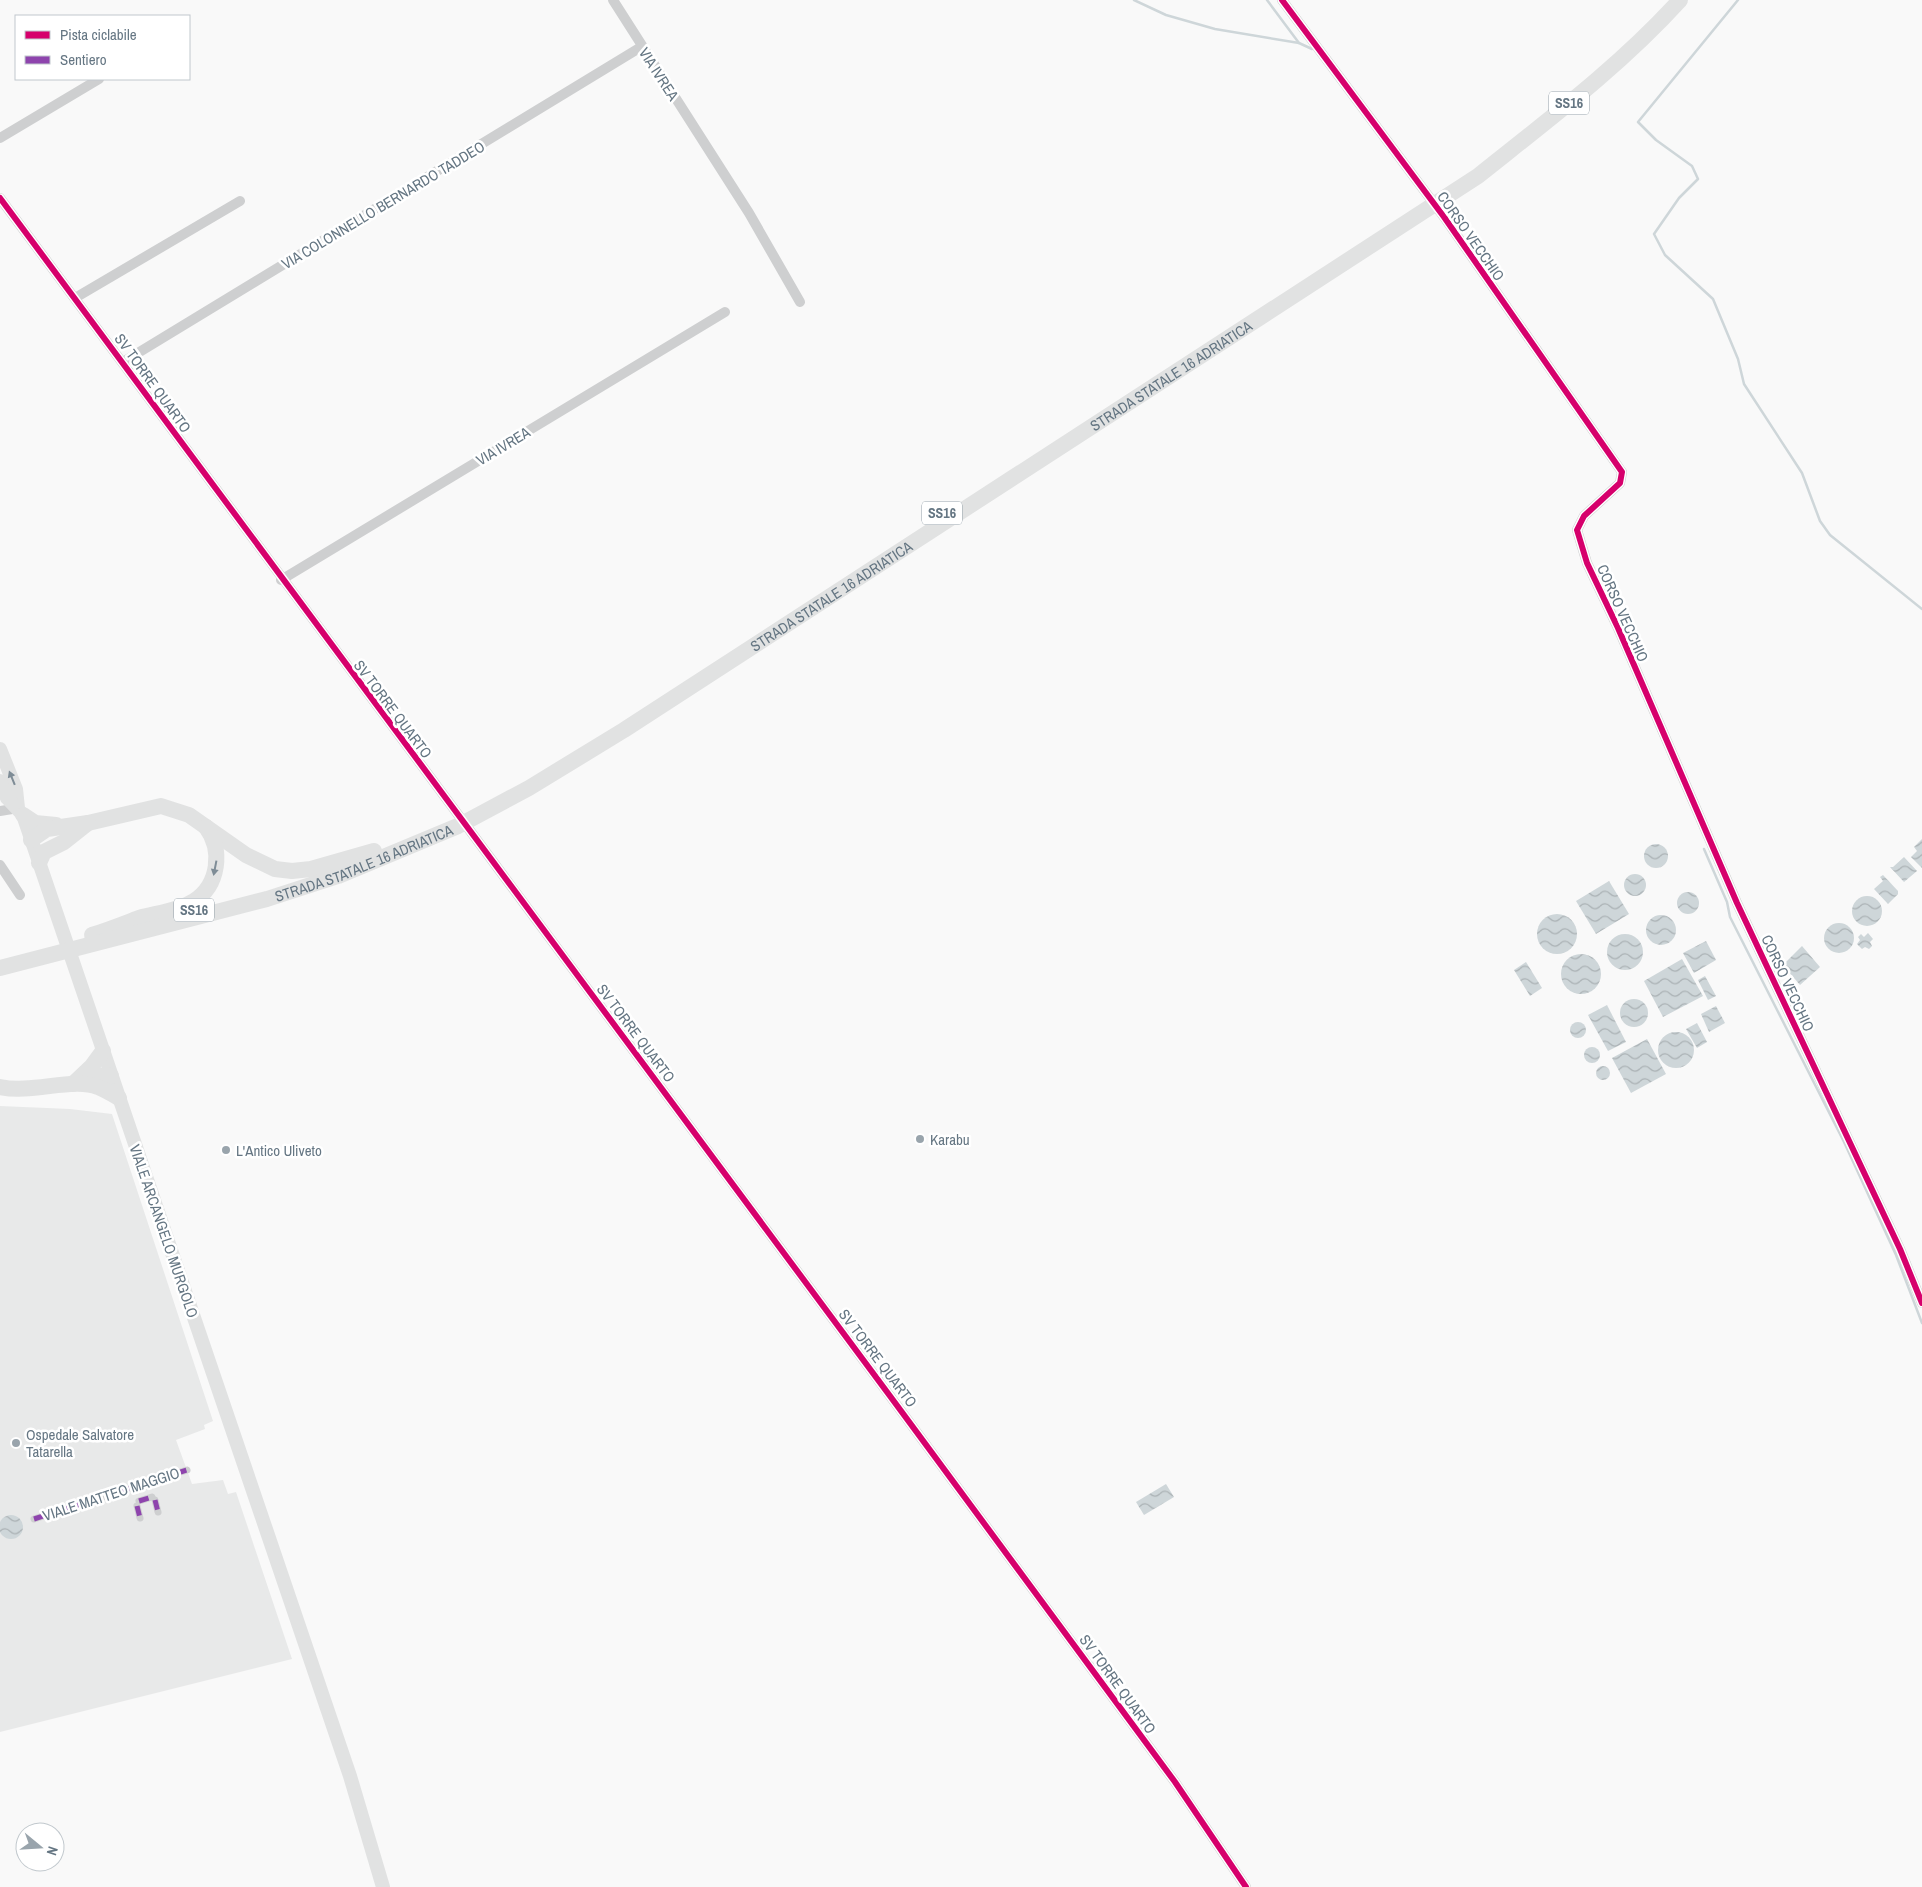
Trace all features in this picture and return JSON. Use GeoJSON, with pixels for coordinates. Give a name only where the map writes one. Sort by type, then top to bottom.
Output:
{"type":"FeatureCollection","features":[{"type":"Feature","properties":{"kind":"highway","name":"STRADA STATALE 16 ADRIATICA"},"geometry":{"type":"LineString","coordinates":[[1448,192],[1591,78],[1669,0]]}},
{"type":"Feature","properties":{"kind":"highway","name":"STRADA STATALE 16 ADRIATICA"},"geometry":{"type":"LineString","coordinates":[[0,968],[262,893],[295,880],[317,875],[434,831],[475,811],[623,719],[1411,215],[1478,176],[1597,82],[1654,28],[1680,0]]}},
{"type":"Feature","properties":{"kind":"highway"},"geometry":{"type":"LineString","coordinates":[[32,840],[47,829],[88,823],[161,806],[189,815],[260,863],[295,880]]}},
{"type":"Feature","properties":{"kind":"highway"},"geometry":{"type":"LineString","coordinates":[[21,812],[35,823],[44,825],[88,823]]}},
{"type":"Feature","properties":{"kind":"highway"},"geometry":{"type":"LineString","coordinates":[[39,863],[44,852],[64,842],[88,823]]}},
{"type":"Feature","properties":{"kind":"highway"},"geometry":{"type":"LineString","coordinates":[[94,940],[140,918],[182,907],[203,894],[214,875],[217,853],[214,842],[203,823]]}},
{"type":"Feature","properties":{"kind":"highway","name":"STRADA STATALE 16 ADRIATICA"},"geometry":{"type":"LineString","coordinates":[[317,875],[379,850],[434,831]]}},
{"type":"Feature","properties":{"kind":"highway"},"geometry":{"type":"LineString","coordinates":[[32,840],[57,845]]}},
{"type":"Feature","properties":{"kind":"highway","name":"STRADA STATALE 16 ADRIATICA"},"geometry":{"type":"LineString","coordinates":[[0,958],[53,952]]}},
{"type":"Feature","properties":{"kind":"highway"},"geometry":{"type":"LineString","coordinates":[[0,974],[53,952]]}},
{"type":"Feature","properties":{"kind":"highway"},"geometry":{"type":"LineString","coordinates":[[78,1079],[103,1052]]}},
{"type":"Feature","properties":{"kind":"highway"},"geometry":{"type":"LineString","coordinates":[[0,1087],[30,1090],[78,1079],[111,1076]]}},
{"type":"Feature","properties":{"kind":"highway"},"geometry":{"type":"LineString","coordinates":[[97,1086],[103,1084],[111,1076]]}},
{"type":"Feature","properties":{"kind":"highway"},"geometry":{"type":"LineString","coordinates":[[78,1079],[97,1086],[119,1098]]}},
{"type":"Feature","properties":{"kind":"main road","name":"VIALE ARCANGELO MURGOLO"},"geometry":{"type":"LineString","coordinates":[[0,749],[16,789],[21,812],[350,1776],[383,1887]]}},
{"type":"Feature","properties":{"kind":"main road","name":"VIALE ARCANGELO MURGOLO"},"geometry":{"type":"LineString","coordinates":[[0,781],[7,798],[21,812]]}},
{"type":"Feature","properties":{"kind":"street","name":"VIA IVREA"},"geometry":{"type":"LineString","coordinates":[[613,0],[749,213],[800,302]]}},
{"type":"Feature","properties":{"kind":"street","name":"CORSO VECCHIO"},"geometry":{"type":"LineString","coordinates":[[1282,0],[1444,217],[1622,472],[1620,483],[1584,516],[1577,530],[1587,563],[1618,628],[1737,903],[1896,1240],[1922,1303]]}},
{"type":"Feature","properties":{"kind":"street","name":"VIA COLONNELLO BERNARDO TADDEO"},"geometry":{"type":"LineString","coordinates":[[123,362],[642,47]]}},
{"type":"Feature","properties":{"kind":"street"},"geometry":{"type":"LineString","coordinates":[[0,138],[97,80]]}},
{"type":"Feature","properties":{"kind":"street","name":"SV TORRE QUARTO"},"geometry":{"type":"LineString","coordinates":[[0,198],[1175,1782],[1246,1887]]}},
{"type":"Feature","properties":{"kind":"street"},"geometry":{"type":"LineString","coordinates":[[75,298],[240,201]]}},
{"type":"Feature","properties":{"kind":"street","name":"VIA IVREA"},"geometry":{"type":"LineString","coordinates":[[282,580],[725,312]]}},
{"type":"Feature","properties":{"kind":"street"},"geometry":{"type":"LineString","coordinates":[[0,810],[21,812]]}},
{"type":"Feature","properties":{"kind":"street"},"geometry":{"type":"LineString","coordinates":[[0,865],[20,895]]}},
{"type":"Feature","properties":{"kind":"street","name":"VIALE MATTEO MAGGIO"},"geometry":{"type":"LineString","coordinates":[[34,1519],[142,1488],[187,1470]]}},
{"type":"Feature","properties":{"kind":"street"},"geometry":{"type":"LineString","coordinates":[[140,1518],[138,1504],[154,1498],[158,1512]]}},
{"type":"Feature","properties":{"kind":"shaded area"},"geometry":{"type":"Polygon","coordinates":[[[0,1106],[70,1109],[112,1114],[213,1421],[204,1425],[205,1429],[176,1440],[192,1484],[223,1480],[228,1494],[236,1492],[292,1659],[0,1732],[0,1106]]]}},
{"type":"Feature","properties":{"kind":"water"},"geometry":{"type":"Polygon","coordinates":[[[1922,839],[1922,868],[1911,857],[1917,851],[1914,847],[1922,839]]]}},
{"type":"Feature","properties":{"kind":"water"},"geometry":{"type":"Polygon","coordinates":[[[1656,844],[1664,848],[1668,856],[1664,864],[1656,868],[1648,864],[1644,856],[1648,848],[1656,844]]]}},
{"type":"Feature","properties":{"kind":"water"},"geometry":{"type":"Polygon","coordinates":[[[1904,857],[1917,871],[1904,882],[1890,867],[1893,867],[1904,857]]]}},
{"type":"Feature","properties":{"kind":"water"},"geometry":{"type":"Polygon","coordinates":[[[1635,874],[1643,877],[1646,885],[1643,893],[1635,896],[1627,893],[1624,885],[1627,877],[1635,874]]]}},
{"type":"Feature","properties":{"kind":"water"},"geometry":{"type":"Polygon","coordinates":[[[1883,875],[1898,891],[1898,894],[1888,904],[1874,889],[1883,881],[1880,877],[1883,875]]]}},
{"type":"Feature","properties":{"kind":"water"},"geometry":{"type":"Polygon","coordinates":[[[1609,881],[1629,914],[1596,934],[1576,901],[1609,881]]]}},
{"type":"Feature","properties":{"kind":"water"},"geometry":{"type":"Polygon","coordinates":[[[1688,892],[1696,895],[1699,903],[1696,911],[1688,914],[1680,911],[1677,903],[1680,895],[1688,892]]]}},
{"type":"Feature","properties":{"kind":"water"},"geometry":{"type":"Polygon","coordinates":[[[1867,896],[1873,897],[1881,905],[1881,917],[1873,925],[1867,926],[1861,925],[1853,917],[1852,911],[1853,905],[1861,897],[1867,896]]]}},
{"type":"Feature","properties":{"kind":"water"},"geometry":{"type":"Polygon","coordinates":[[[1561,914],[1568,917],[1574,923],[1577,934],[1576,942],[1568,951],[1561,954],[1553,954],[1546,951],[1538,942],[1537,930],[1540,923],[1549,915],[1561,914]]]}},
{"type":"Feature","properties":{"kind":"water"},"geometry":{"type":"Polygon","coordinates":[[[1661,915],[1672,919],[1676,930],[1672,941],[1661,945],[1650,941],[1646,930],[1650,919],[1661,915]]]}},
{"type":"Feature","properties":{"kind":"water"},"geometry":{"type":"Polygon","coordinates":[[[1839,923],[1849,928],[1854,938],[1849,948],[1839,953],[1829,948],[1824,938],[1829,928],[1839,923]]]}},
{"type":"Feature","properties":{"kind":"water"},"geometry":{"type":"Polygon","coordinates":[[[1868,933],[1873,939],[1870,942],[1872,946],[1869,949],[1865,947],[1862,949],[1857,944],[1860,940],[1858,937],[1861,934],[1864,937],[1868,933]]]}},
{"type":"Feature","properties":{"kind":"water"},"geometry":{"type":"Polygon","coordinates":[[[1625,934],[1638,939],[1643,952],[1638,965],[1625,970],[1612,965],[1607,952],[1612,939],[1625,934]]]}},
{"type":"Feature","properties":{"kind":"water"},"geometry":{"type":"Polygon","coordinates":[[[1706,941],[1716,960],[1694,973],[1683,953],[1706,941]]]}},
{"type":"Feature","properties":{"kind":"water"},"geometry":{"type":"Polygon","coordinates":[[[1802,946],[1820,967],[1800,985],[1783,965],[1802,946]]]}},
{"type":"Feature","properties":{"kind":"water"},"geometry":{"type":"Polygon","coordinates":[[[1585,954],[1592,957],[1598,963],[1601,974],[1600,982],[1592,991],[1585,994],[1577,994],[1570,991],[1562,982],[1561,970],[1564,963],[1573,955],[1585,954]]]}},
{"type":"Feature","properties":{"kind":"water"},"geometry":{"type":"Polygon","coordinates":[[[1682,959],[1703,996],[1663,1017],[1644,981],[1682,959]]]}},
{"type":"Feature","properties":{"kind":"water"},"geometry":{"type":"Polygon","coordinates":[[[1526,962],[1542,988],[1530,996],[1514,970],[1526,962]]]}},
{"type":"Feature","properties":{"kind":"water"},"geometry":{"type":"Polygon","coordinates":[[[1705,976],[1716,996],[1708,1000],[1698,980],[1705,976]]]}},
{"type":"Feature","properties":{"kind":"water"},"geometry":{"type":"Polygon","coordinates":[[[1634,999],[1644,1003],[1648,1013],[1644,1023],[1634,1027],[1624,1023],[1620,1013],[1624,1003],[1634,999]]]}},
{"type":"Feature","properties":{"kind":"water"},"geometry":{"type":"Polygon","coordinates":[[[1607,1005],[1626,1042],[1608,1051],[1588,1015],[1607,1005]]]}},
{"type":"Feature","properties":{"kind":"water"},"geometry":{"type":"Polygon","coordinates":[[[1716,1006],[1725,1023],[1709,1032],[1701,1014],[1716,1006]]]}},
{"type":"Feature","properties":{"kind":"water"},"geometry":{"type":"Polygon","coordinates":[[[1578,1022],[1584,1024],[1586,1030],[1584,1036],[1578,1038],[1572,1036],[1570,1030],[1572,1024],[1578,1022]]]}},
{"type":"Feature","properties":{"kind":"water"},"geometry":{"type":"Polygon","coordinates":[[[1697,1023],[1707,1042],[1697,1048],[1686,1029],[1697,1023]]]}},
{"type":"Feature","properties":{"kind":"water"},"geometry":{"type":"Polygon","coordinates":[[[1676,1032],[1683,1033],[1689,1037],[1693,1043],[1693,1057],[1689,1063],[1683,1067],[1676,1068],[1669,1067],[1663,1063],[1659,1057],[1658,1050],[1659,1043],[1663,1037],[1669,1033],[1676,1032]]]}},
{"type":"Feature","properties":{"kind":"water"},"geometry":{"type":"Polygon","coordinates":[[[1647,1039],[1666,1074],[1631,1093],[1612,1058],[1647,1039]]]}},
{"type":"Feature","properties":{"kind":"water"},"geometry":{"type":"Polygon","coordinates":[[[1592,1047],[1598,1049],[1600,1055],[1598,1061],[1592,1063],[1586,1061],[1584,1055],[1586,1049],[1592,1047]]]}},
{"type":"Feature","properties":{"kind":"water"},"geometry":{"type":"Polygon","coordinates":[[[1600,1066],[1606,1066],[1610,1073],[1606,1080],[1600,1080],[1596,1076],[1596,1070],[1600,1066]]]}},
{"type":"Feature","properties":{"kind":"water"},"geometry":{"type":"Polygon","coordinates":[[[1166,1484],[1174,1497],[1144,1515],[1136,1502],[1166,1484]]]}},
{"type":"Feature","properties":{"kind":"water"},"geometry":{"type":"Polygon","coordinates":[[[11,1515],[20,1518],[23,1527],[20,1536],[11,1539],[2,1536],[-1,1527],[2,1518],[11,1515]]]}},
{"type":"Feature","properties":{"kind":"waterway"},"geometry":{"type":"LineString","coordinates":[[1134,0],[1166,15],[1215,29],[1299,43]]}},
{"type":"Feature","properties":{"kind":"waterway"},"geometry":{"type":"LineString","coordinates":[[1267,0],[1299,43],[1312,49]]}},
{"type":"Feature","properties":{"kind":"waterway"},"geometry":{"type":"LineString","coordinates":[[1738,0],[1638,122],[1656,140],[1692,166],[1698,179],[1679,198],[1654,234],[1665,255],[1713,299],[1738,359],[1744,384],[1802,473],[1820,521],[1830,535],[1922,609]]}},
{"type":"Feature","properties":{"kind":"waterway"},"geometry":{"type":"LineString","coordinates":[[1704,849],[1727,902],[1730,917],[1844,1142],[1896,1255],[1922,1323]]}},
{"type":"Feature","properties":{"kind":"marked path"},"geometry":{"type":"LineString","coordinates":[[34,1519],[187,1470]]}},
{"type":"Feature","properties":{"kind":"marked path"},"geometry":{"type":"LineString","coordinates":[[139,1501],[152,1497]]}},
{"type":"Feature","properties":{"kind":"marked path"},"geometry":{"type":"LineString","coordinates":[[155,1500],[158,1512]]}},
{"type":"Feature","properties":{"kind":"marked path"},"geometry":{"type":"LineString","coordinates":[[137,1506],[140,1518]]}},
{"type":"Feature","properties":{"kind":"cycle path"},"geometry":{"type":"LineString","coordinates":[[1282,0],[1444,217],[1622,472],[1620,483],[1584,516],[1577,530],[1587,563],[1618,628],[1737,903],[1900,1249],[1922,1303]]}},
{"type":"Feature","properties":{"kind":"cycle path"},"geometry":{"type":"LineString","coordinates":[[0,198],[1175,1782],[1246,1887]]}},
{"type":"Feature","properties":{"kind":"place","name":"Karabu"},"geometry":{"type":"Point","coordinates":[920,1139]}},
{"type":"Feature","properties":{"kind":"place","name":"L'Antico Uliveto"},"geometry":{"type":"Point","coordinates":[226,1150]}},
{"type":"Feature","properties":{"kind":"place","name":"Ospedale Salvatore Tatarella"},"geometry":{"type":"Point","coordinates":[16,1443]}}]}
